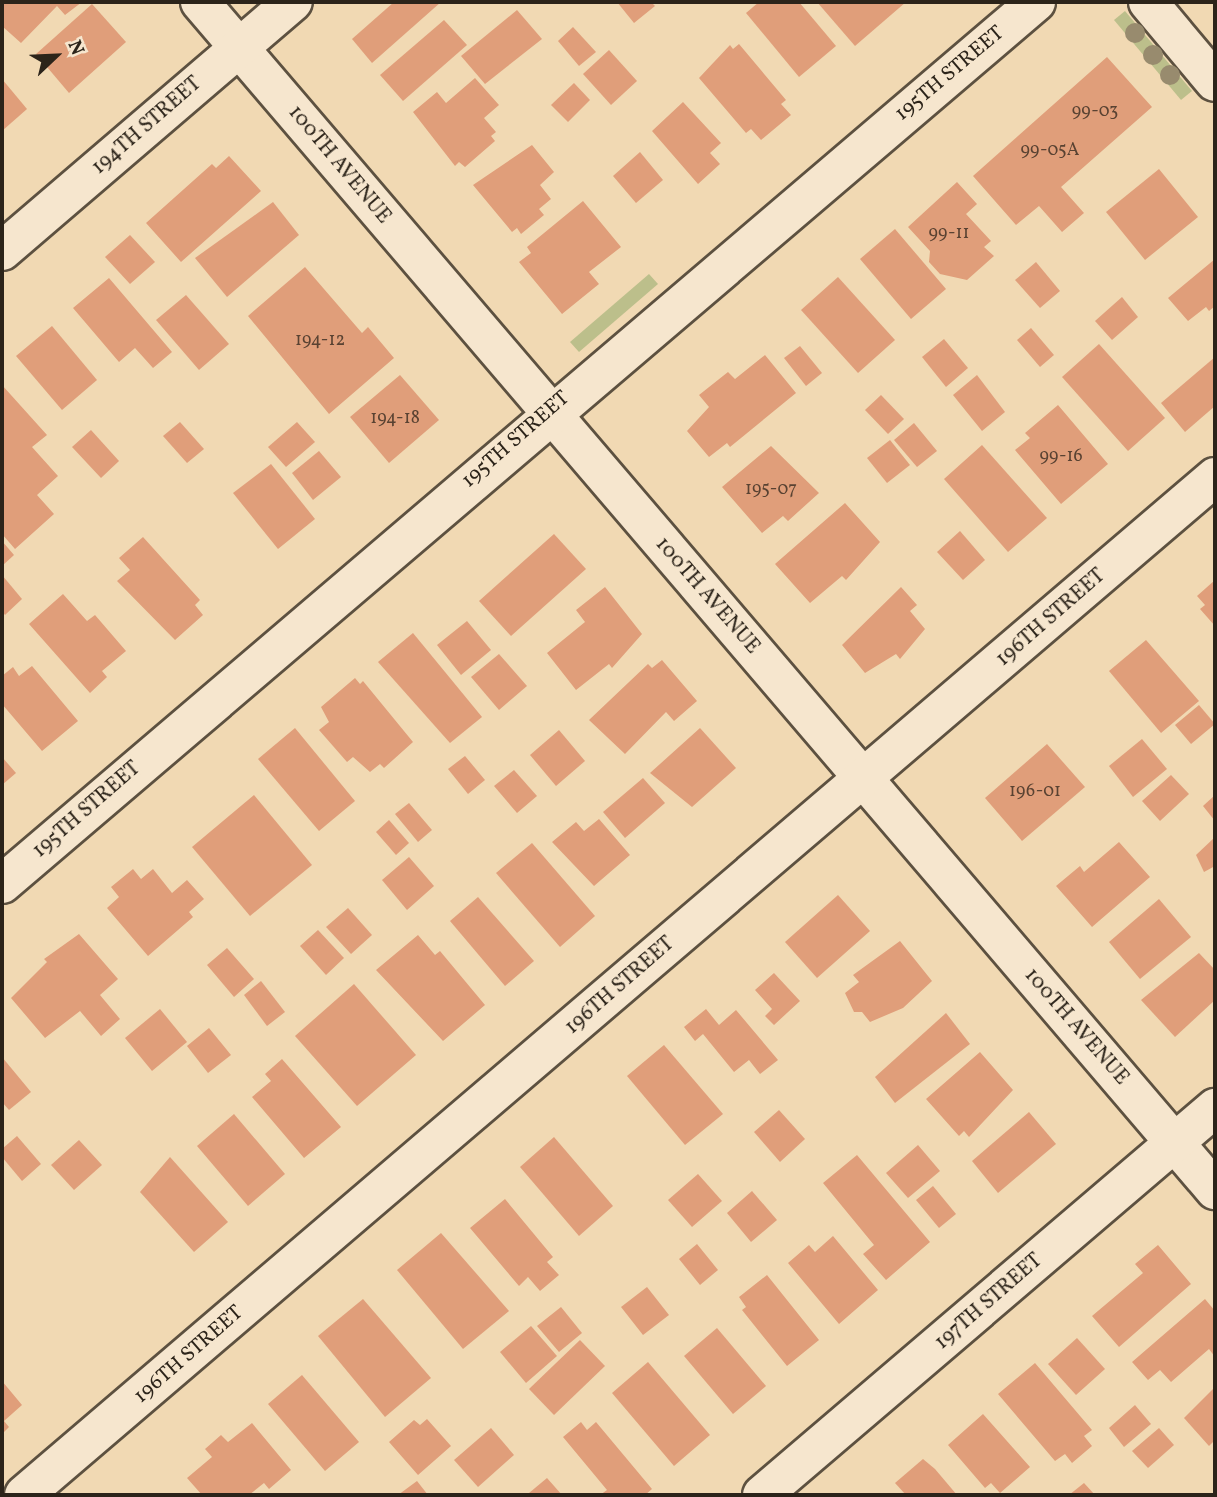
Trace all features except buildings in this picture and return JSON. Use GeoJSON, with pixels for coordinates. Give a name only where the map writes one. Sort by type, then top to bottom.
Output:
{"type":"FeatureCollection","features":[{"type":"Feature","properties":{"kind":"street","name":"100TH AVENUE"},"geometry":{"type":"LineString","coordinates":[[200,2],[1215,1190]]}},
{"type":"Feature","properties":{"kind":"street","name":"194TH STREET"},"geometry":{"type":"LineString","coordinates":[[2,251],[293,2]]}},
{"type":"Feature","properties":{"kind":"street","name":"195TH STREET"},"geometry":{"type":"LineString","coordinates":[[2,884],[549,412],[1036,2]]}},
{"type":"Feature","properties":{"kind":"street"},"geometry":{"type":"LineString","coordinates":[[1148,2],[1215,82]]}},
{"type":"Feature","properties":{"kind":"street","name":"196TH STREET"},"geometry":{"type":"LineString","coordinates":[[24,1495],[1215,477]]}},
{"type":"Feature","properties":{"kind":"street","name":"197TH STREET"},"geometry":{"type":"LineString","coordinates":[[762,1495],[1215,1108]]}},
{"type":"Feature","properties":{"kind":"green space"},"geometry":{"type":"Polygon","coordinates":[[[1125,11],[1192,91],[1181,100],[1114,20],[1125,11]]]}},
{"type":"Feature","properties":{"kind":"green space"},"geometry":{"type":"Polygon","coordinates":[[[649,274],[658,284],[579,352],[570,342],[649,274]]]}}]}
